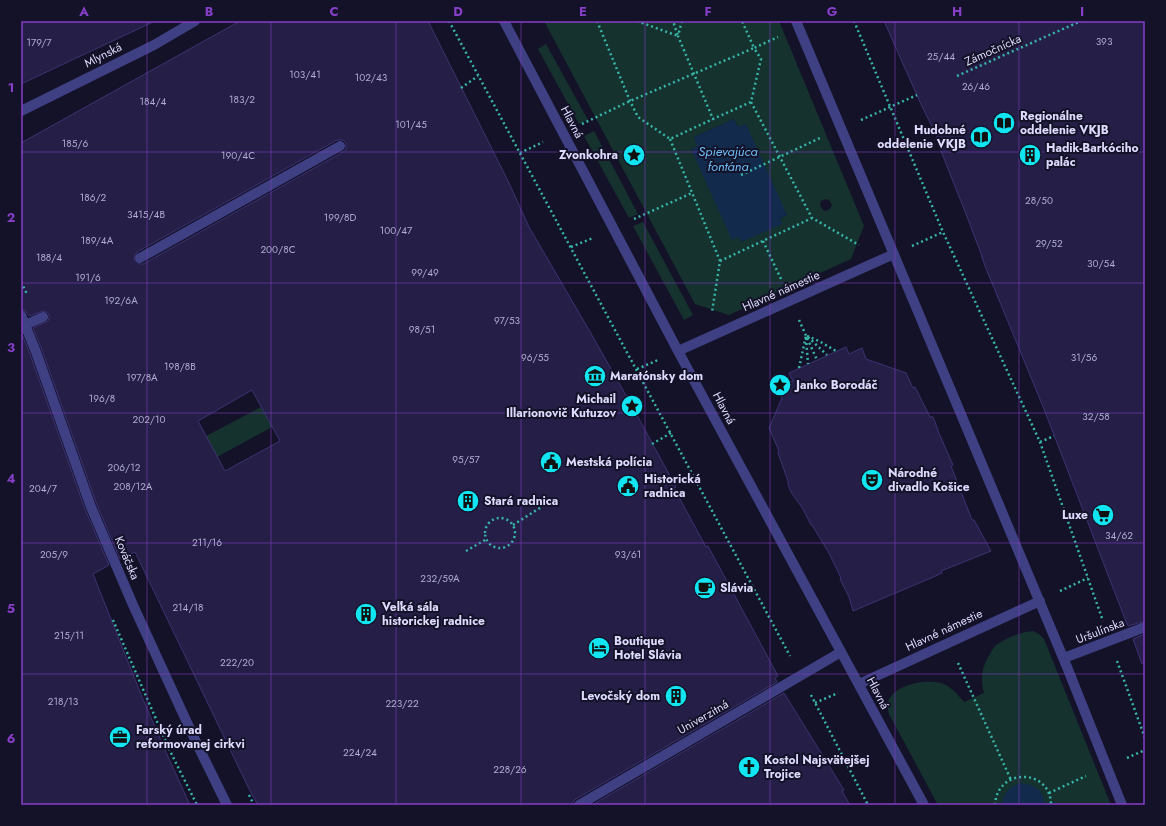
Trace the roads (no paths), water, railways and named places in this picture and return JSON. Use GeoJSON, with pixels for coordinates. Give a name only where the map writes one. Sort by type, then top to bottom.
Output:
{"type":"FeatureCollection","features":[{"type":"Feature","properties":{"kind":"street","name":"Mlynská"},"geometry":{"type":"LineString","coordinates":[[21,111],[154,44],[195,21]]}},
{"type":"Feature","properties":{"kind":"street","name":"Hlavná"},"geometry":{"type":"LineString","coordinates":[[504,21],[678,351],[924,805]]}},
{"type":"Feature","properties":{"kind":"street"},"geometry":{"type":"LineString","coordinates":[[796,21],[1064,658],[1122,805]]}},
{"type":"Feature","properties":{"kind":"street"},"geometry":{"type":"LineString","coordinates":[[140,258],[340,146]]}},
{"type":"Feature","properties":{"kind":"street","name":"Hlavné námestie"},"geometry":{"type":"LineString","coordinates":[[678,351],[894,254]]}},
{"type":"Feature","properties":{"kind":"street","name":"Kováčska"},"geometry":{"type":"LineString","coordinates":[[21,315],[36,352],[97,521],[133,605],[226,805]]}},
{"type":"Feature","properties":{"kind":"street"},"geometry":{"type":"LineString","coordinates":[[25,325],[43,317]]}},
{"type":"Feature","properties":{"kind":"street","name":"Hlavné námestie"},"geometry":{"type":"LineString","coordinates":[[859,684],[1040,601]]}},
{"type":"Feature","properties":{"kind":"street","name":"Uršulínska"},"geometry":{"type":"LineString","coordinates":[[1064,658],[1145,627]]}},
{"type":"Feature","properties":{"kind":"street","name":"Univerzitná"},"geometry":{"type":"LineString","coordinates":[[579,805],[841,652]]}},
{"type":"Feature","properties":{"kind":"water","name":"Spievajúca fontána"},"geometry":{"type":"Polygon","coordinates":[[[734,119],[738,127],[746,124],[787,215],[780,219],[782,224],[741,242],[739,237],[732,240],[691,149],[697,146],[694,137],[734,119]]]}},
{"type":"Feature","properties":{"kind":"water"},"geometry":{"type":"Polygon","coordinates":[[[1021,783],[1031,785],[1038,789],[1043,796],[1045,805],[1002,805],[1004,797],[1008,791],[1021,783]]]}},
{"type":"Feature","properties":{"kind":"place","name":"Regionálne oddelenie VKJB"},"geometry":{"type":"Point","coordinates":[1004,123]}},
{"type":"Feature","properties":{"kind":"place","name":"Hudobné oddelenie VKJB"},"geometry":{"type":"Point","coordinates":[981,137]}},
{"type":"Feature","properties":{"kind":"place","name":"Zvonkohra"},"geometry":{"type":"Point","coordinates":[634,155]}},
{"type":"Feature","properties":{"kind":"place","name":"Hadik-Barkóciho palác"},"geometry":{"type":"Point","coordinates":[1030,155]}},
{"type":"Feature","properties":{"kind":"place","name":"Maratónsky dom"},"geometry":{"type":"Point","coordinates":[595,376]}},
{"type":"Feature","properties":{"kind":"place","name":"Janko Borodáč"},"geometry":{"type":"Point","coordinates":[780,385]}},
{"type":"Feature","properties":{"kind":"place","name":"Michail Illarionovič Kutuzov"},"geometry":{"type":"Point","coordinates":[632,406]}},
{"type":"Feature","properties":{"kind":"place","name":"Mestská polícia"},"geometry":{"type":"Point","coordinates":[551,462]}},
{"type":"Feature","properties":{"kind":"place","name":"Národné divadlo Košice"},"geometry":{"type":"Point","coordinates":[872,480]}},
{"type":"Feature","properties":{"kind":"place","name":"Historická radnica"},"geometry":{"type":"Point","coordinates":[628,486]}},
{"type":"Feature","properties":{"kind":"place","name":"Stará radnica"},"geometry":{"type":"Point","coordinates":[468,501]}},
{"type":"Feature","properties":{"kind":"place","name":"Luxe"},"geometry":{"type":"Point","coordinates":[1103,515]}},
{"type":"Feature","properties":{"kind":"place","name":"Slávia"},"geometry":{"type":"Point","coordinates":[705,588]}},
{"type":"Feature","properties":{"kind":"place","name":"Veľká sála historickej radnice"},"geometry":{"type":"Point","coordinates":[366,614]}},
{"type":"Feature","properties":{"kind":"place","name":"Boutique Hotel Slávia"},"geometry":{"type":"Point","coordinates":[599,648]}},
{"type":"Feature","properties":{"kind":"place","name":"Levočský dom"},"geometry":{"type":"Point","coordinates":[676,696]}},
{"type":"Feature","properties":{"kind":"place","name":"Farský úrad reformovanej cirkvi"},"geometry":{"type":"Point","coordinates":[120,737]}},
{"type":"Feature","properties":{"kind":"place","name":"Kostol Najsvätejšej Trojice"},"geometry":{"type":"Point","coordinates":[749,767]}}]}
